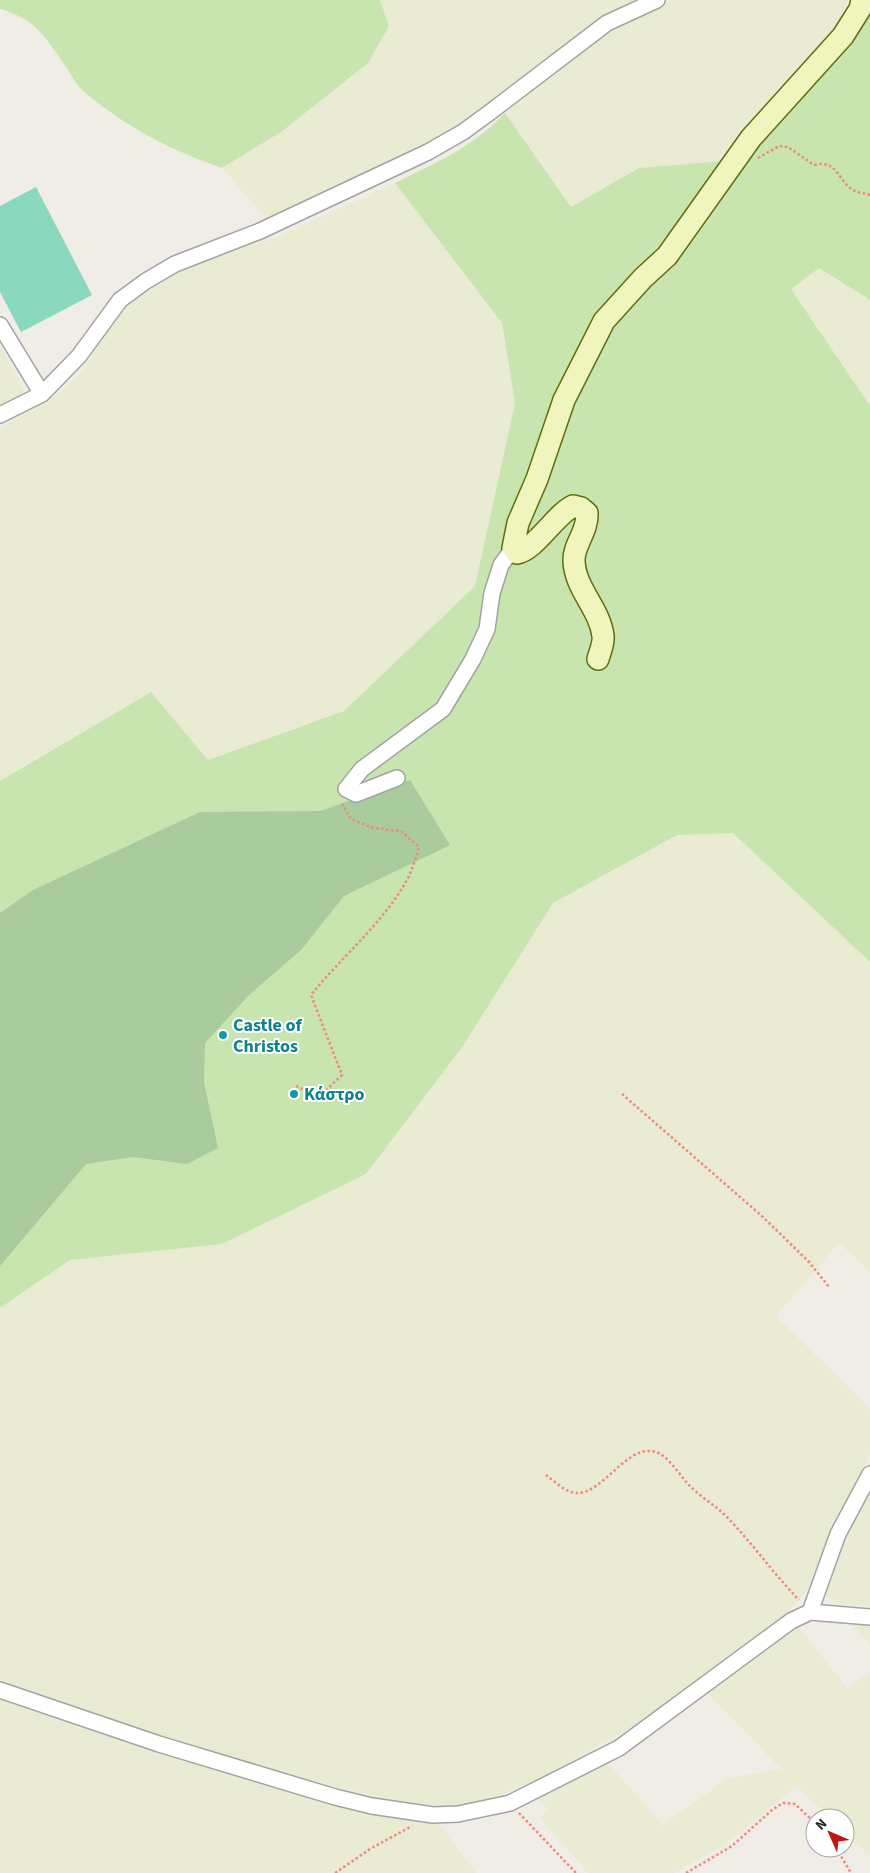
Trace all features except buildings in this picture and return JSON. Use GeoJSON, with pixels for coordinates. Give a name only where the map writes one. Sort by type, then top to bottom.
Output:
{"type":"FeatureCollection","features":[{"type":"Feature","properties":{"kind":"street"},"geometry":{"type":"LineString","coordinates":[[0,415],[42,394],[79,356],[120,300],[146,281],[175,264],[260,231],[428,152],[483,118],[607,23],[657,0]]}},
{"type":"Feature","properties":{"kind":"street"},"geometry":{"type":"LineString","coordinates":[[397,778],[356,794],[346,788],[362,769],[443,709],[473,659],[487,629],[492,593],[500,565],[513,548],[518,523],[537,479],[564,400],[604,322],[643,278],[667,256],[765,121],[843,36],[860,9],[862,0]]}},
{"type":"Feature","properties":{"kind":"street"},"geometry":{"type":"LineString","coordinates":[[0,325],[42,394]]}},
{"type":"Feature","properties":{"kind":"street"},"geometry":{"type":"LineString","coordinates":[[513,548],[517,552],[526,549],[560,513],[573,506],[581,508],[587,514],[587,523],[574,560],[580,586],[590,603],[604,637],[598,659]]}},
{"type":"Feature","properties":{"kind":"street"},"geometry":{"type":"LineString","coordinates":[[810,1612],[838,1534],[870,1474]]}},
{"type":"Feature","properties":{"kind":"street"},"geometry":{"type":"LineString","coordinates":[[0,1690],[149,1741],[312,1790],[372,1806],[433,1815],[458,1814],[510,1803],[619,1748],[791,1621],[810,1612],[870,1617]]}},
{"type":"Feature","properties":{"kind":"path"},"geometry":{"type":"LineString","coordinates":[[739,157],[760,158],[779,146],[788,147],[814,165],[829,164],[854,190],[870,195]]}},
{"type":"Feature","properties":{"kind":"path"},"geometry":{"type":"LineString","coordinates":[[296,1086],[319,1097],[342,1076],[311,995],[366,935],[395,899],[409,875],[419,847],[400,831],[373,828],[351,819],[340,801],[346,788]]}},
{"type":"Feature","properties":{"kind":"path"},"geometry":{"type":"LineString","coordinates":[[622,1094],[763,1217],[809,1262],[829,1287]]}},
{"type":"Feature","properties":{"kind":"path"},"geometry":{"type":"LineString","coordinates":[[546,1475],[568,1490],[578,1493],[592,1487],[640,1452],[650,1450],[662,1454],[671,1462],[677,1474],[736,1527],[810,1612]]}},
{"type":"Feature","properties":{"kind":"path"},"geometry":{"type":"LineString","coordinates":[[510,1803],[576,1873]]}},
{"type":"Feature","properties":{"kind":"path"},"geometry":{"type":"LineString","coordinates":[[686,1873],[732,1846],[772,1810],[783,1803],[795,1804],[805,1814]]}},
{"type":"Feature","properties":{"kind":"path"},"geometry":{"type":"LineString","coordinates":[[335,1873],[370,1849],[433,1815]]}},
{"type":"Feature","properties":{"kind":"path"},"geometry":{"type":"LineString","coordinates":[[842,1858],[851,1873]]}},
{"type":"Feature","properties":{"kind":"green space"},"geometry":{"type":"Polygon","coordinates":[[[0,0],[380,0],[389,26],[368,63],[281,132],[222,168],[148,136],[98,103],[80,88],[40,31],[23,18],[0,9],[0,0]]]}},
{"type":"Feature","properties":{"kind":"green space"},"geometry":{"type":"Polygon","coordinates":[[[380,0],[642,0],[605,16],[457,127],[413,152],[268,220],[222,168],[281,132],[389,26],[380,0]]]}},
{"type":"Feature","properties":{"kind":"green space"},"geometry":{"type":"Polygon","coordinates":[[[672,0],[849,0],[828,43],[723,161],[639,168],[571,207],[505,113],[591,42],[621,24],[672,0]]]}},
{"type":"Feature","properties":{"kind":"green space"},"geometry":{"type":"Polygon","coordinates":[[[870,9],[870,300],[819,268],[791,289],[870,406],[870,962],[733,833],[677,835],[553,903],[463,1046],[366,1174],[222,1244],[70,1260],[0,1308],[0,781],[151,692],[208,760],[344,711],[475,586],[515,403],[502,323],[395,183],[440,161],[467,145],[505,113],[571,207],[639,168],[723,161],[870,9]]]}},
{"type":"Feature","properties":{"kind":"green space"},"geometry":{"type":"Polygon","coordinates":[[[395,183],[502,323],[515,403],[475,586],[344,711],[208,760],[150,692],[0,781],[0,429],[61,392],[81,372],[125,306],[180,272],[227,253],[280,236],[395,183]]]}},
{"type":"Feature","properties":{"kind":"green space"},"geometry":{"type":"Polygon","coordinates":[[[36,187],[92,295],[21,332],[0,292],[0,206],[36,187]]]}},
{"type":"Feature","properties":{"kind":"green space"},"geometry":{"type":"Polygon","coordinates":[[[819,268],[870,300],[870,406],[791,289],[819,268]]]}},
{"type":"Feature","properties":{"kind":"green space"},"geometry":{"type":"Polygon","coordinates":[[[0,346],[25,393],[0,407],[0,346]]]}},
{"type":"Feature","properties":{"kind":"green space"},"geometry":{"type":"Polygon","coordinates":[[[410,780],[450,845],[344,896],[301,950],[249,995],[205,1043],[204,1082],[218,1148],[187,1164],[133,1157],[86,1164],[0,1266],[0,913],[33,890],[200,812],[320,811],[410,780]]]}},
{"type":"Feature","properties":{"kind":"green space"},"geometry":{"type":"Polygon","coordinates":[[[733,833],[870,962],[870,1272],[839,1243],[776,1316],[870,1409],[870,1453],[810,1586],[790,1610],[642,1721],[537,1780],[497,1796],[449,1807],[391,1800],[308,1780],[97,1716],[0,1681],[0,1308],[70,1260],[222,1244],[366,1174],[463,1046],[553,903],[677,835],[733,833]]]}},
{"type":"Feature","properties":{"kind":"green space"},"geometry":{"type":"Polygon","coordinates":[[[870,1486],[870,1606],[841,1604],[828,1598],[824,1592],[841,1541],[870,1486]]]}},
{"type":"Feature","properties":{"kind":"green space"},"geometry":{"type":"Polygon","coordinates":[[[848,1621],[870,1621],[870,1644],[848,1621]]]}},
{"type":"Feature","properties":{"kind":"green space"},"geometry":{"type":"Polygon","coordinates":[[[797,1625],[847,1688],[870,1673],[870,1853],[868,1855],[855,1843],[855,1808],[820,1808],[797,1786],[723,1846],[674,1873],[588,1873],[540,1818],[549,1810],[537,1798],[608,1763],[663,1825],[728,1778],[781,1769],[706,1692],[797,1625]]]}},
{"type":"Feature","properties":{"kind":"green space"},"geometry":{"type":"Polygon","coordinates":[[[0,1696],[438,1822],[476,1873],[0,1873],[0,1696]]]}},
{"type":"Feature","properties":{"kind":"place","name":"Castle of Christos"},"geometry":{"type":"Point","coordinates":[223,1035]}},
{"type":"Feature","properties":{"kind":"place","name":"Κάστρο"},"geometry":{"type":"Point","coordinates":[294,1094]}}]}
